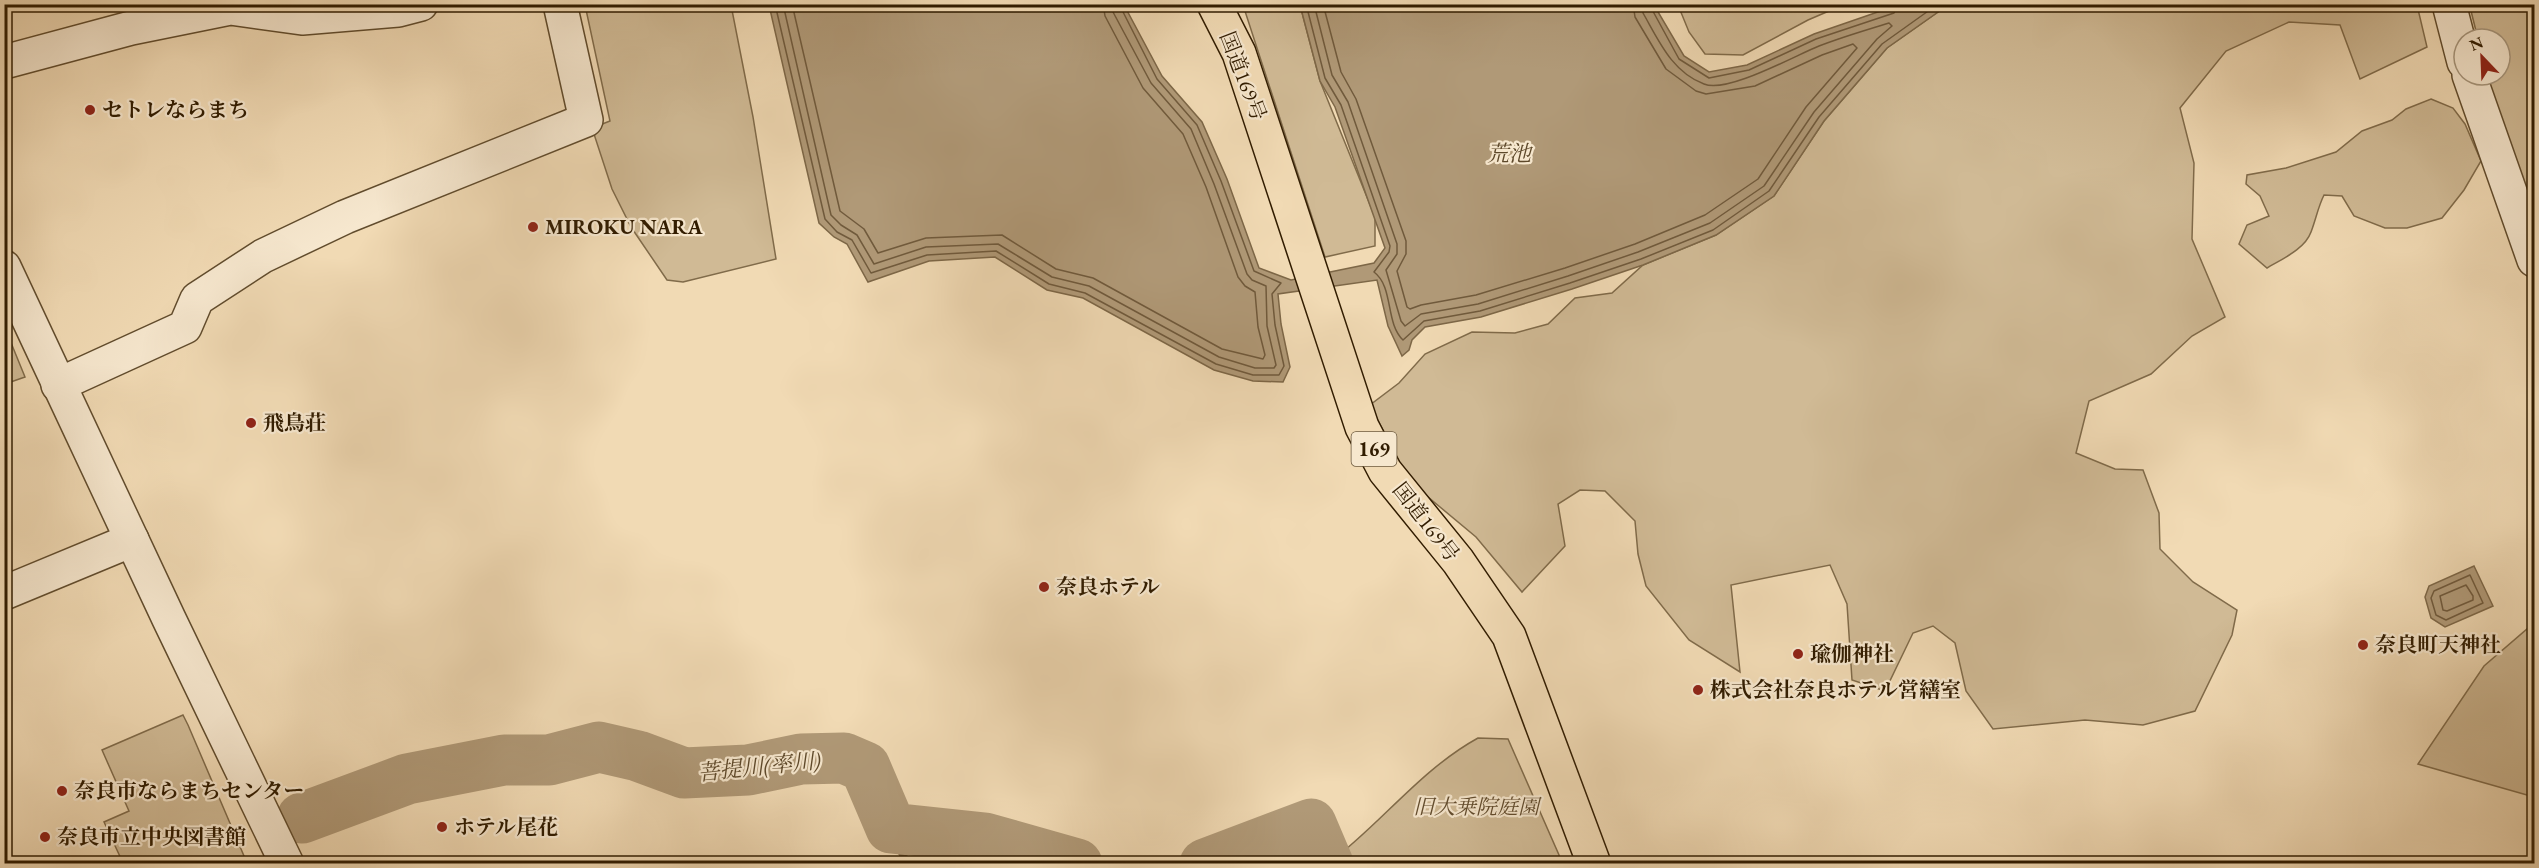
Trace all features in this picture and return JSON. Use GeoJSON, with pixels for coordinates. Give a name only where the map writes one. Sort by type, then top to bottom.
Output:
{"type":"FeatureCollection","features":[{"type":"Feature","properties":{"kind":"highway","name":"国道169号"},"geometry":{"type":"LineString","coordinates":[[1214,4],[1239,53],[1362,427],[1385,471],[1458,561],[1509,636],[1594,864]]}},
{"type":"Feature","properties":{"kind":"street"},"geometry":{"type":"LineString","coordinates":[[4,62],[131,28],[230,8],[302,18],[398,10],[421,4]]}},
{"type":"Feature","properties":{"kind":"street"},"geometry":{"type":"LineString","coordinates":[[58,385],[185,327],[197,299],[263,256],[345,217],[586,120],[560,4]]}},
{"type":"Feature","properties":{"kind":"street"},"geometry":{"type":"LineString","coordinates":[[2449,4],[2455,27]]}},
{"type":"Feature","properties":{"kind":"street"},"geometry":{"type":"LineString","coordinates":[[2473,87],[2535,260]]}},
{"type":"Feature","properties":{"kind":"street"},"geometry":{"type":"LineString","coordinates":[[4,267],[287,864]]}},
{"type":"Feature","properties":{"kind":"street"},"geometry":{"type":"LineString","coordinates":[[4,593],[132,540]]}},
{"type":"Feature","properties":{"kind":"green space"},"geometry":{"type":"Polygon","coordinates":[[[585,5],[731,5],[753,117],[776,259],[683,282],[667,280],[631,227],[612,189],[592,128],[610,121],[585,5]]]}},
{"type":"Feature","properties":{"kind":"green space"},"geometry":{"type":"Polygon","coordinates":[[[1243,5],[1300,5],[1320,81],[1375,217],[1375,246],[1325,257],[1243,5]]]}},
{"type":"Feature","properties":{"kind":"green space"},"geometry":{"type":"Polygon","coordinates":[[[1678,5],[1843,5],[1808,20],[1743,55],[1705,54],[1689,32],[1678,5]]]}},
{"type":"Feature","properties":{"kind":"green space"},"geometry":{"type":"Polygon","coordinates":[[[1948,5],[2417,5],[2427,47],[2360,79],[2340,25],[2289,22],[2226,51],[2180,108],[2194,163],[2192,239],[2225,317],[2192,336],[2151,374],[2089,401],[2076,453],[2115,469],[2143,470],[2159,513],[2160,549],[2193,582],[2237,610],[2232,635],[2195,711],[2143,725],[2085,720],[1993,729],[1966,691],[1955,643],[1933,626],[1913,633],[1885,691],[1852,680],[1847,604],[1830,565],[1731,585],[1740,672],[1689,640],[1646,586],[1638,554],[1635,521],[1605,491],[1580,490],[1558,504],[1565,546],[1522,592],[1476,537],[1410,482],[1370,405],[1399,383],[1425,354],[1472,332],[1515,333],[1548,324],[1575,298],[1612,293],[1643,265],[1716,235],[1774,196],[1824,121],[1887,48],[1948,5]]]}},
{"type":"Feature","properties":{"kind":"green space"},"geometry":{"type":"Polygon","coordinates":[[[2510,5],[2534,5],[2534,223],[2509,154],[2489,87],[2512,87],[2512,27],[2475,27],[2471,11],[2510,5]]]}},
{"type":"Feature","properties":{"kind":"green space"},"geometry":{"type":"Polygon","coordinates":[[[2431,99],[2453,108],[2465,124],[2481,161],[2464,190],[2442,218],[2407,228],[2385,228],[2354,216],[2342,196],[2324,195],[2311,232],[2304,244],[2267,268],[2239,244],[2247,225],[2269,216],[2260,196],[2246,184],[2247,175],[2286,168],[2336,152],[2362,131],[2392,120],[2406,109],[2431,99]]]}},
{"type":"Feature","properties":{"kind":"green space"},"geometry":{"type":"Polygon","coordinates":[[[5,328],[25,377],[4,384],[5,328]]]}},
{"type":"Feature","properties":{"kind":"green space"},"geometry":{"type":"Polygon","coordinates":[[[2534,623],[2534,797],[2418,764],[2484,666],[2534,623]]]}},
{"type":"Feature","properties":{"kind":"green space"},"geometry":{"type":"Polygon","coordinates":[[[183,715],[247,863],[123,863],[104,822],[129,811],[102,750],[183,715]]]}},
{"type":"Feature","properties":{"kind":"green space","name":"旧大乗院庭園"},"geometry":{"type":"Polygon","coordinates":[[[1478,738],[1508,739],[1559,855],[1560,863],[1329,863],[1366,832],[1419,781],[1457,751],[1478,738]]]}},
{"type":"Feature","properties":{"kind":"water","name":"荒池"},"geometry":{"type":"Polygon","coordinates":[[[769,5],[1124,5],[1162,76],[1202,122],[1227,179],[1259,268],[1291,280],[1374,263],[1385,248],[1335,107],[1320,81],[1300,5],[1654,5],[1684,56],[1709,72],[1747,65],[1814,34],[1898,5],[1948,5],[1887,48],[1824,121],[1774,196],[1716,235],[1643,265],[1572,289],[1481,317],[1425,327],[1412,340],[1409,350],[1402,356],[1388,326],[1377,280],[1278,294],[1281,324],[1290,367],[1283,382],[1253,381],[1214,370],[1083,298],[1047,290],[995,257],[929,261],[868,282],[847,244],[834,237],[819,223],[769,5]]]}},
{"type":"Feature","properties":{"kind":"water"},"geometry":{"type":"Polygon","coordinates":[[[2474,566],[2493,606],[2445,627],[2431,618],[2425,597],[2429,586],[2474,566]]]}},
{"type":"Feature","properties":{"kind":"waterway","name":"菩提川(率川)"},"geometry":{"type":"LineString","coordinates":[[302,818],[407,779],[504,760],[549,760],[599,747],[638,756],[684,773],[748,770],[801,759],[844,758],[865,767],[891,828],[985,838],[1077,864]]}},
{"type":"Feature","properties":{"kind":"waterway","name":"菩提川(率川)"},"geometry":{"type":"LineString","coordinates":[[1205,864],[1311,824],[1328,864]]}},
{"type":"Feature","properties":{"kind":"waterway"},"geometry":{"type":"LineString","coordinates":[[891,828],[907,864]]}},
{"type":"Feature","properties":{"kind":"place","name":"セトレならまち"},"geometry":{"type":"Point","coordinates":[90,110]}},
{"type":"Feature","properties":{"kind":"place","name":"MIROKU NARA"},"geometry":{"type":"Point","coordinates":[533,227]}},
{"type":"Feature","properties":{"kind":"place","name":"飛鳥荘"},"geometry":{"type":"Point","coordinates":[251,423]}},
{"type":"Feature","properties":{"kind":"place","name":"奈良ホテル"},"geometry":{"type":"Point","coordinates":[1044,587]}},
{"type":"Feature","properties":{"kind":"place","name":"奈良町天神社"},"geometry":{"type":"Point","coordinates":[2363,645]}},
{"type":"Feature","properties":{"kind":"place","name":"瑜伽神社"},"geometry":{"type":"Point","coordinates":[1798,654]}},
{"type":"Feature","properties":{"kind":"place","name":"株式会社奈良ホテル営繕室"},"geometry":{"type":"Point","coordinates":[1698,690]}},
{"type":"Feature","properties":{"kind":"place","name":"奈良市ならまちセンター"},"geometry":{"type":"Point","coordinates":[62,791]}},
{"type":"Feature","properties":{"kind":"place","name":"ホテル尾花"},"geometry":{"type":"Point","coordinates":[442,827]}},
{"type":"Feature","properties":{"kind":"place","name":"奈良市立中央図書館"},"geometry":{"type":"Point","coordinates":[45,837]}}]}
